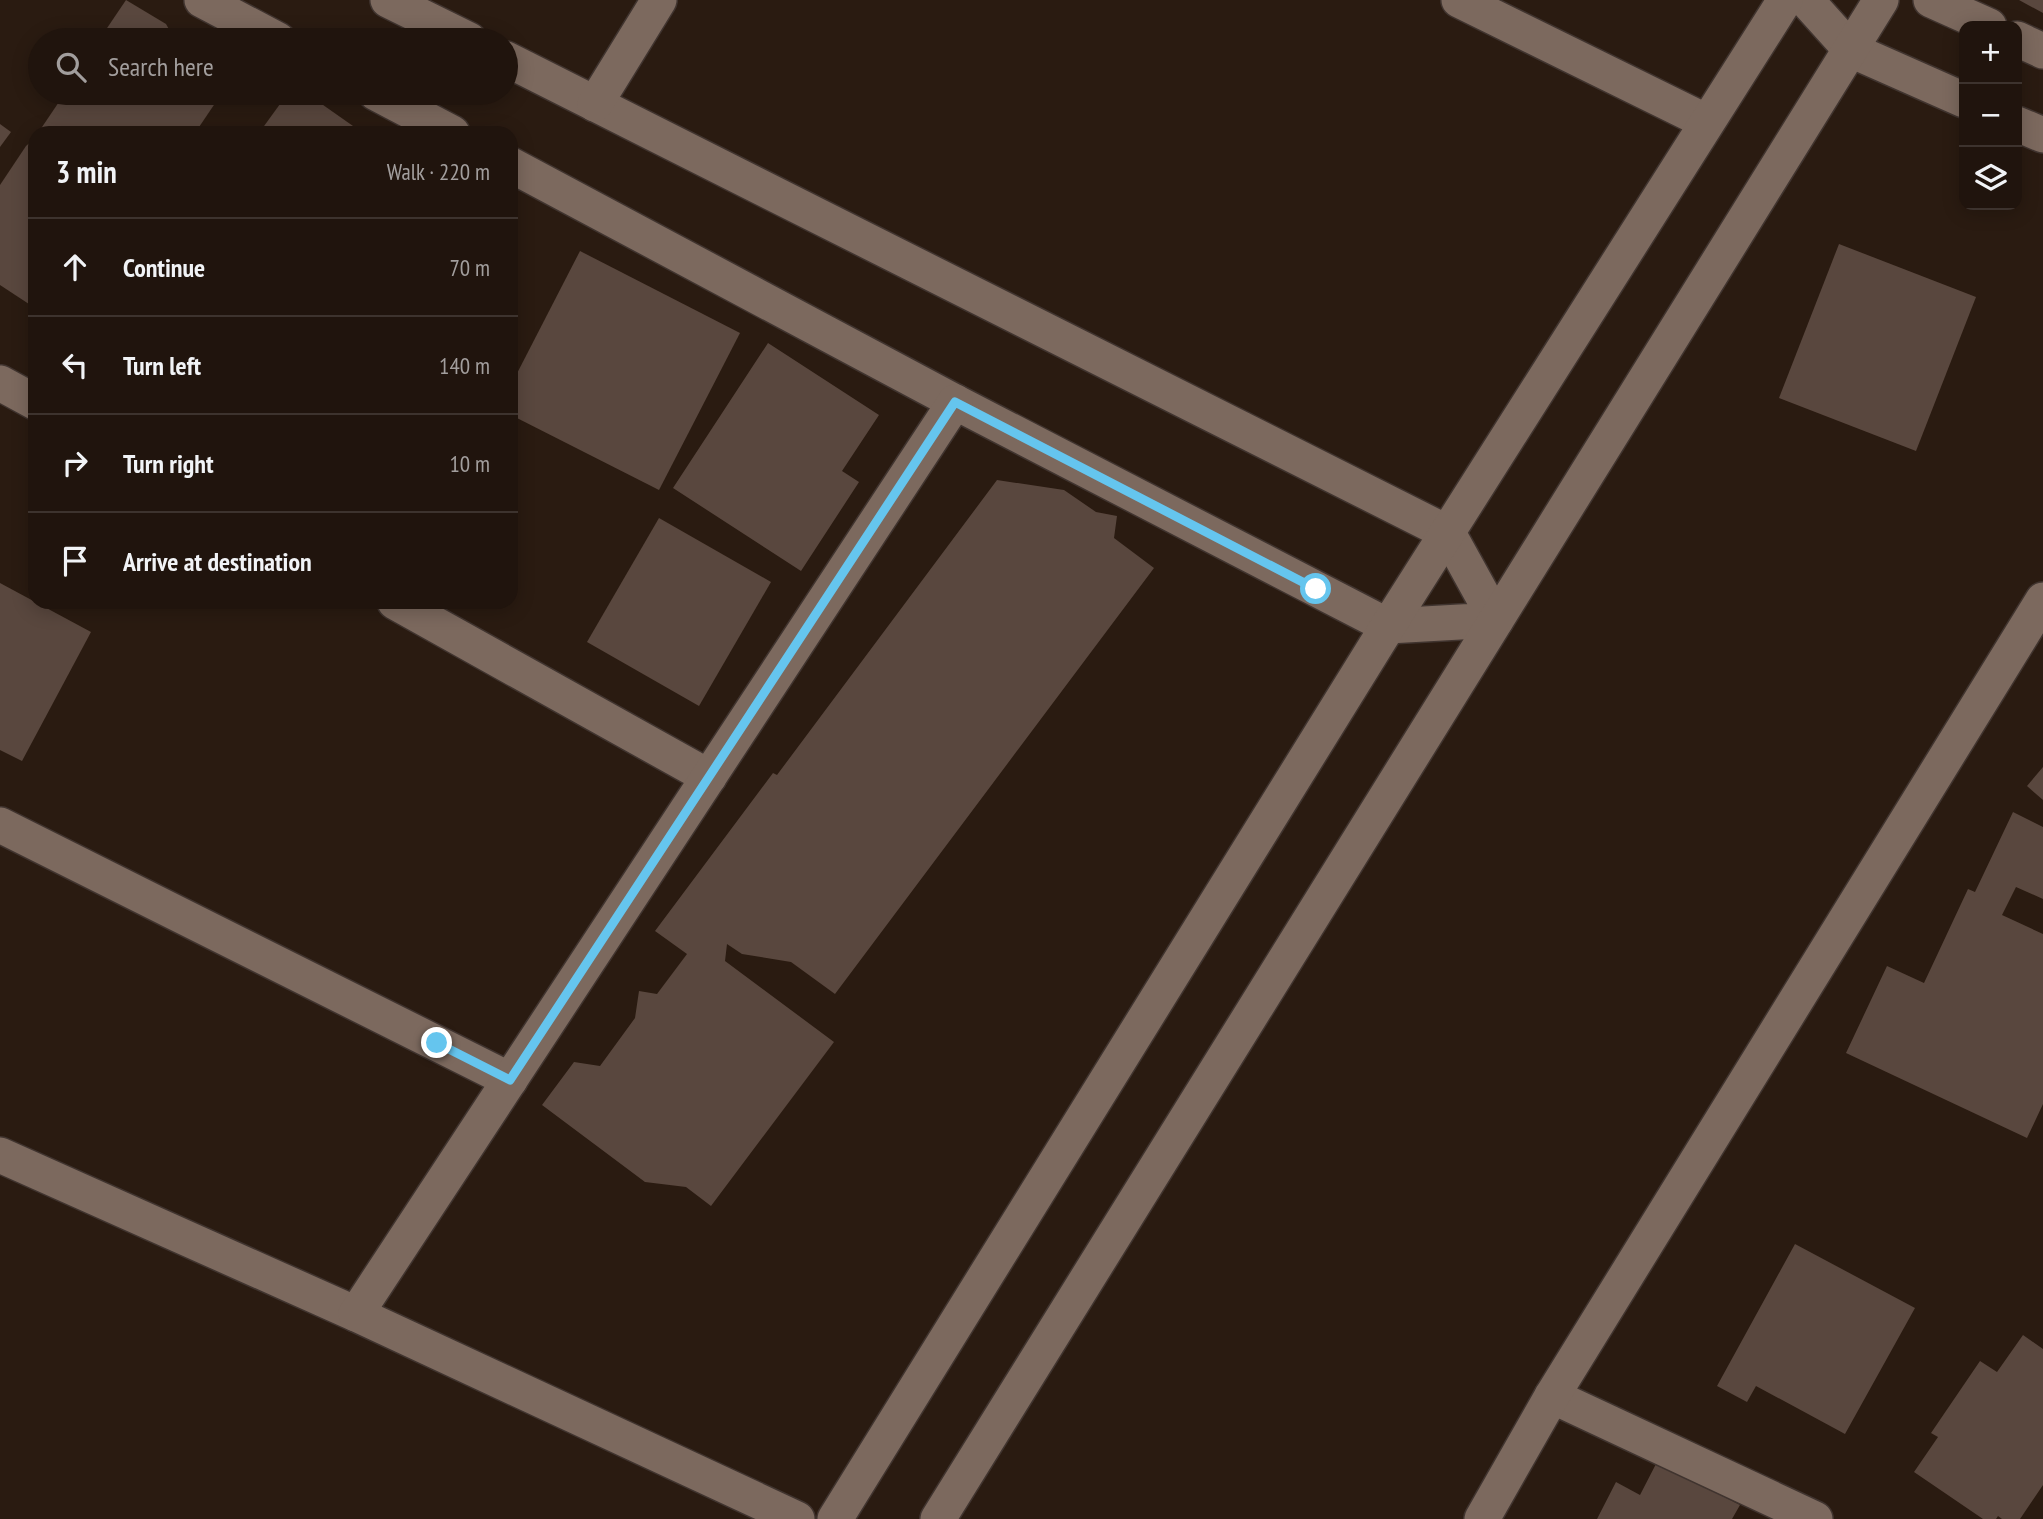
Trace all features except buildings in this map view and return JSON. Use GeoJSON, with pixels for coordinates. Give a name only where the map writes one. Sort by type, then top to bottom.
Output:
{"type":"FeatureCollection","features":[{"type":"Feature","properties":{"kind":"street"},"geometry":{"type":"LineString","coordinates":[[202,0],[255,28]]}},
{"type":"Feature","properties":{"kind":"street"},"geometry":{"type":"LineString","coordinates":[[388,0],[445,28]]}},
{"type":"Feature","properties":{"kind":"street"},"geometry":{"type":"LineString","coordinates":[[595,104],[659,0]]}},
{"type":"Feature","properties":{"kind":"street"},"geometry":{"type":"LineString","coordinates":[[1459,0],[1707,122]]}},
{"type":"Feature","properties":{"kind":"street"},"geometry":{"type":"LineString","coordinates":[[835,1519],[1388,626],[1785,0]]}},
{"type":"Feature","properties":{"kind":"street"},"geometry":{"type":"LineString","coordinates":[[1806,0],[1851,50],[1959,98]]}},
{"type":"Feature","properties":{"kind":"street"},"geometry":{"type":"LineString","coordinates":[[938,1519],[1881,0]]}},
{"type":"Feature","properties":{"kind":"street"},"geometry":{"type":"LineString","coordinates":[[1931,0],[1978,21]]}},
{"type":"Feature","properties":{"kind":"street"},"geometry":{"type":"LineString","coordinates":[[2022,41],[2043,51]]}},
{"type":"Feature","properties":{"kind":"street"},"geometry":{"type":"LineString","coordinates":[[518,65],[1448,533],[1496,620]]}},
{"type":"Feature","properties":{"kind":"street"},"geometry":{"type":"LineString","coordinates":[[399,105],[439,126]]}},
{"type":"Feature","properties":{"kind":"street"},"geometry":{"type":"LineString","coordinates":[[2022,126],[2043,135]]}},
{"type":"Feature","properties":{"kind":"street"},"geometry":{"type":"LineString","coordinates":[[518,169],[955,402],[1388,626],[1496,620]]}},
{"type":"Feature","properties":{"kind":"street"},"geometry":{"type":"LineString","coordinates":[[0,383],[28,398]]}},
{"type":"Feature","properties":{"kind":"street"},"geometry":{"type":"LineString","coordinates":[[356,1314],[955,402]]}},
{"type":"Feature","properties":{"kind":"street"},"geometry":{"type":"LineString","coordinates":[[1482,1519],[1552,1395],[2043,600]]}},
{"type":"Feature","properties":{"kind":"street"},"geometry":{"type":"LineString","coordinates":[[408,609],[709,776]]}},
{"type":"Feature","properties":{"kind":"street"},"geometry":{"type":"LineString","coordinates":[[0,825],[510,1080]]}},
{"type":"Feature","properties":{"kind":"street"},"geometry":{"type":"LineString","coordinates":[[0,1155],[356,1314],[797,1519]]}},
{"type":"Feature","properties":{"kind":"street"},"geometry":{"type":"LineString","coordinates":[[1552,1395],[1815,1519]]}},
{"type":"Feature","properties":{"kind":"route"},"geometry":{"type":"LineString","coordinates":[[437,1043],[510,1080],[955,402],[1316,589]]}}]}
